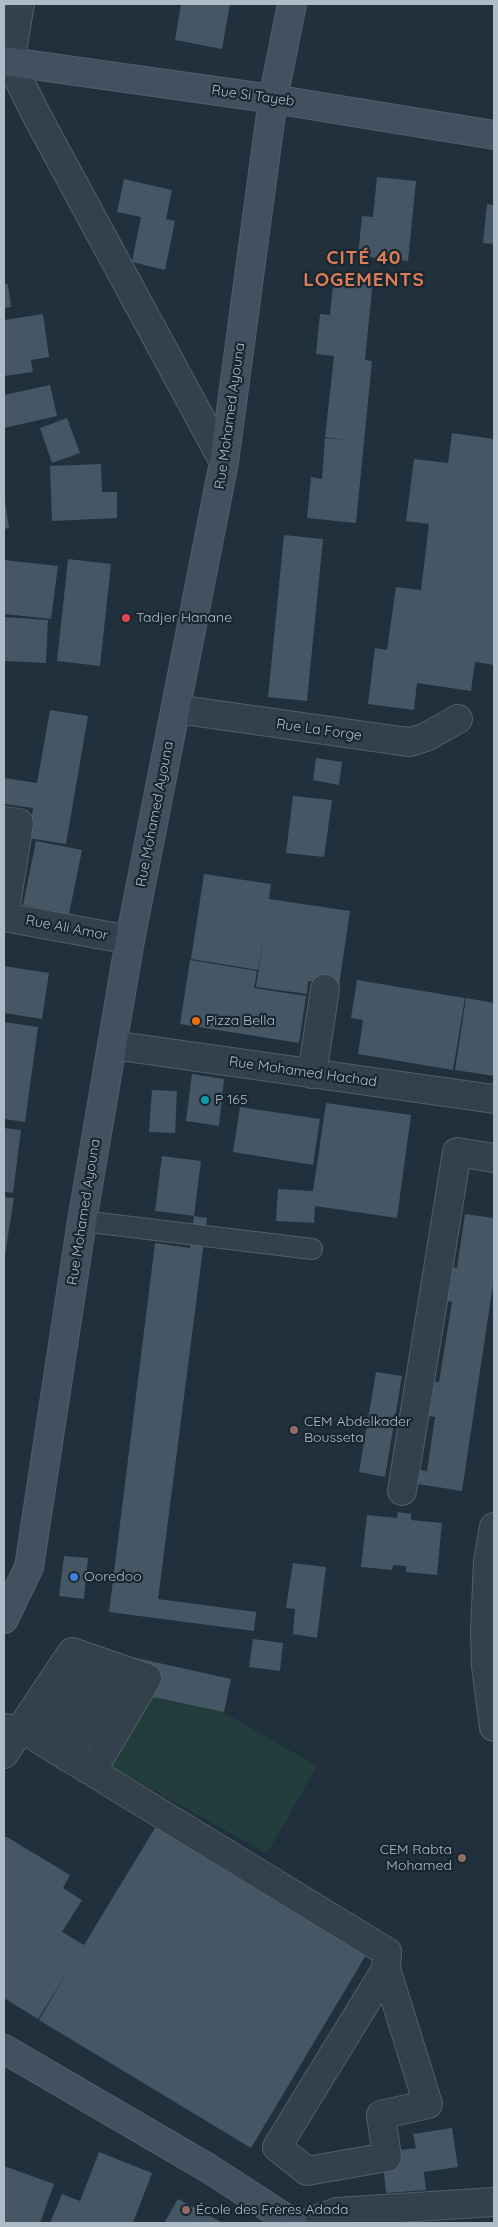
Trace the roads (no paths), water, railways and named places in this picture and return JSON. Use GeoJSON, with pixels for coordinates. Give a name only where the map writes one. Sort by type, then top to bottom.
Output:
{"type":"FeatureCollection","features":[{"type":"Feature","properties":{"kind":"main road","name":"Rue Mohamed Ayouna"},"geometry":{"type":"LineString","coordinates":[[4,1619],[29,1568],[82,1221],[130,940],[224,462],[273,99],[292,4]]}},
{"type":"Feature","properties":{"kind":"main road","name":"Rue Si Tayeb"},"geometry":{"type":"LineString","coordinates":[[7,61],[273,99],[494,135]]}},
{"type":"Feature","properties":{"kind":"main road"},"geometry":{"type":"LineString","coordinates":[[4,2049],[208,2168],[293,2223]]}},
{"type":"Feature","properties":{"kind":"street"},"geometry":{"type":"LineString","coordinates":[[20,4],[7,61],[224,462]]}},
{"type":"Feature","properties":{"kind":"street","name":"Rue La Forge"},"geometry":{"type":"LineString","coordinates":[[176,709],[401,742],[410,742],[426,737],[458,719]]}},
{"type":"Feature","properties":{"kind":"street"},"geometry":{"type":"LineString","coordinates":[[4,821],[19,823],[4,917]]}},
{"type":"Feature","properties":{"kind":"street","name":"Rue Ali Amor"},"geometry":{"type":"LineString","coordinates":[[4,917],[130,940]]}},
{"type":"Feature","properties":{"kind":"street"},"geometry":{"type":"LineString","coordinates":[[312,1074],[325,989]]}},
{"type":"Feature","properties":{"kind":"street","name":"Rue Mohamed Hachad"},"geometry":{"type":"LineString","coordinates":[[112,1046],[494,1099]]}},
{"type":"Feature","properties":{"kind":"street"},"geometry":{"type":"LineString","coordinates":[[402,1491],[457,1152],[494,1158]]}},
{"type":"Feature","properties":{"kind":"street"},"geometry":{"type":"LineString","coordinates":[[494,1526],[485,1596],[494,1728]]}},
{"type":"Feature","properties":{"kind":"street"},"geometry":{"type":"LineString","coordinates":[[4,1754],[12,1730],[72,1652],[147,1678],[92,1772]]}},
{"type":"Feature","properties":{"kind":"street"},"geometry":{"type":"LineString","coordinates":[[56,1750],[109,1665]]}},
{"type":"Feature","properties":{"kind":"street"},"geometry":{"type":"LineString","coordinates":[[12,1730],[29,1733],[387,1952],[386,1969],[428,2104],[381,2115],[388,2157],[307,2171],[277,2147],[386,1969]]}},
{"type":"Feature","properties":{"kind":"street"},"geometry":{"type":"LineString","coordinates":[[306,2223],[337,2212],[494,2202]]}},
{"type":"Feature","properties":{"kind":"lane"},"geometry":{"type":"LineString","coordinates":[[82,1221],[312,1249]]}},
{"type":"Feature","properties":{"kind":"place","name":"Tadjer Hanane"},"geometry":{"type":"Point","coordinates":[126,618]}},
{"type":"Feature","properties":{"kind":"place","name":"Pizza Bella"},"geometry":{"type":"Point","coordinates":[196,1021]}},
{"type":"Feature","properties":{"kind":"place","name":"P 165"},"geometry":{"type":"Point","coordinates":[205,1100]}},
{"type":"Feature","properties":{"kind":"place","name":"CEM Abdelkader Bousseta"},"geometry":{"type":"Point","coordinates":[294,1430]}},
{"type":"Feature","properties":{"kind":"place","name":"Ooredoo"},"geometry":{"type":"Point","coordinates":[74,1577]}},
{"type":"Feature","properties":{"kind":"place","name":"CEM Rabta Mohamed"},"geometry":{"type":"Point","coordinates":[462,1858]}},
{"type":"Feature","properties":{"kind":"place","name":"École des Frères Adada"},"geometry":{"type":"Point","coordinates":[186,2210]}},
{"type":"Feature","properties":{"kind":"district","name":"CITÉ 40 LOGEMENTS"},"geometry":{"type":"Point","coordinates":[364,269]}}]}
